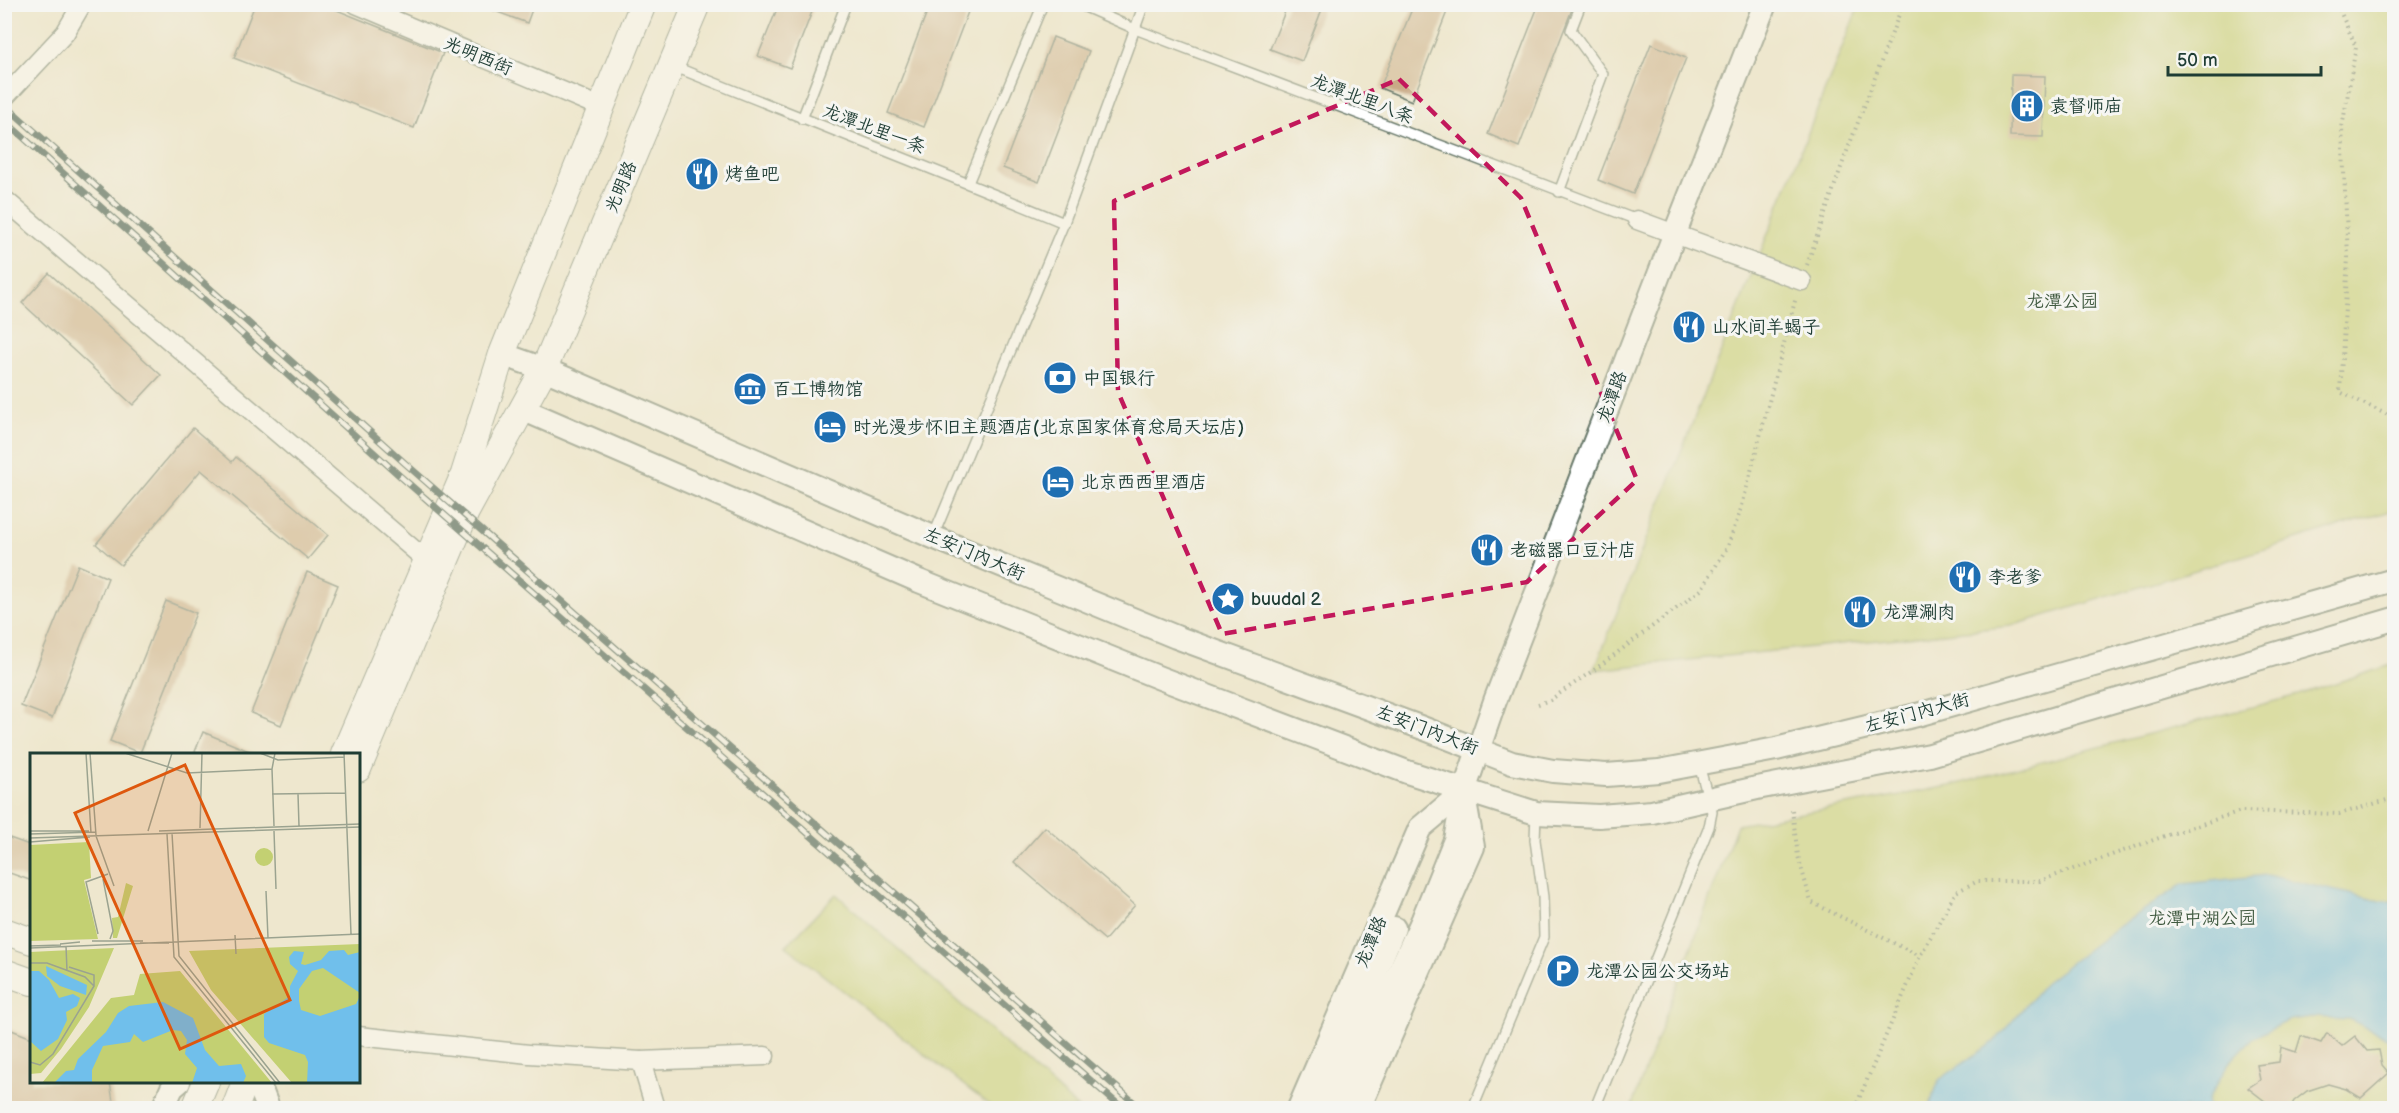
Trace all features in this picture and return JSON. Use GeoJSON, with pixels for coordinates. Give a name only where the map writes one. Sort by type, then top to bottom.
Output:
{"type":"FeatureCollection","features":[{"type":"Feature","properties":{"kind":"main road"},"geometry":{"type":"LineString","coordinates":[[344,753],[464,474],[502,354],[600,107],[644,4]]}},
{"type":"Feature","properties":{"kind":"main road","name":"光明路"},"geometry":{"type":"LineString","coordinates":[[360,764],[466,512],[544,369],[673,66],[697,4]]}},
{"type":"Feature","properties":{"kind":"main road"},"geometry":{"type":"LineString","coordinates":[[4,931],[30,939]]}},
{"type":"Feature","properties":{"kind":"main road"},"geometry":{"type":"LineString","coordinates":[[4,972],[30,981]]}},
{"type":"Feature","properties":{"kind":"main road"},"geometry":{"type":"LineString","coordinates":[[195,1108],[206,1083]]}},
{"type":"Feature","properties":{"kind":"main road"},"geometry":{"type":"LineString","coordinates":[[235,1108],[245,1083]]}},
{"type":"Feature","properties":{"kind":"street"},"geometry":{"type":"LineString","coordinates":[[4,98],[65,33],[82,4]]}},
{"type":"Feature","properties":{"kind":"street","name":"光明西街"},"geometry":{"type":"LineString","coordinates":[[356,4],[600,107]]}},
{"type":"Feature","properties":{"kind":"street","name":"龙潭路"},"geometry":{"type":"LineString","coordinates":[[1338,1108],[1423,919],[1455,840],[1464,791],[1478,750],[1765,4]]}},
{"type":"Feature","properties":{"kind":"street"},"geometry":{"type":"LineString","coordinates":[[4,199],[426,560]]}},
{"type":"Feature","properties":{"kind":"street"},"geometry":{"type":"LineString","coordinates":[[1637,220],[1802,281]]}},
{"type":"Feature","properties":{"kind":"street","name":"左安门内大街"},"geometry":{"type":"LineString","coordinates":[[502,354],[544,369],[933,537],[1176,637],[1512,763],[1553,771],[1606,775],[1659,771],[1776,748],[1921,714],[2394,580]]}},
{"type":"Feature","properties":{"kind":"street"},"geometry":{"type":"LineString","coordinates":[[522,409],[919,581],[1160,678],[1407,772],[1536,813],[1599,816],[1652,812],[1709,798],[1930,755],[2394,619]]}},
{"type":"Feature","properties":{"kind":"street","name":"龙潭路"},"geometry":{"type":"LineString","coordinates":[[1299,1108],[1420,828],[1464,791]]}},
{"type":"Feature","properties":{"kind":"street","name":"龙潭路"},"geometry":{"type":"LineString","coordinates":[[1319,1108],[1433,832],[1464,791]]}},
{"type":"Feature","properties":{"kind":"street","name":"龙潭路"},"geometry":{"type":"LineString","coordinates":[[1359,1108],[1473,847],[1464,791]]}},
{"type":"Feature","properties":{"kind":"street"},"geometry":{"type":"LineString","coordinates":[[360,1036],[529,1054],[641,1061],[765,1056]]}},
{"type":"Feature","properties":{"kind":"street"},"geometry":{"type":"LineString","coordinates":[[641,1061],[655,1108]]}},
{"type":"Feature","properties":{"kind":"street"},"geometry":{"type":"LineString","coordinates":[[163,1108],[172,1088],[179,1083]]}},
{"type":"Feature","properties":{"kind":"street"},"geometry":{"type":"LineString","coordinates":[[258,1083],[268,1108]]}},
{"type":"Feature","properties":{"kind":"lane"},"geometry":{"type":"LineString","coordinates":[[802,119],[846,4]]}},
{"type":"Feature","properties":{"kind":"lane"},"geometry":{"type":"LineString","coordinates":[[968,183],[1043,4]]}},
{"type":"Feature","properties":{"kind":"lane","name":"龙潭北里八条"},"geometry":{"type":"LineString","coordinates":[[1078,4],[1135,29],[1637,220]]}},
{"type":"Feature","properties":{"kind":"lane"},"geometry":{"type":"LineString","coordinates":[[933,537],[1064,223],[1144,4]]}},
{"type":"Feature","properties":{"kind":"lane"},"geometry":{"type":"LineString","coordinates":[[1560,192],[1602,74],[1571,30],[1581,4]]}},
{"type":"Feature","properties":{"kind":"lane","name":"龙潭北里一条"},"geometry":{"type":"LineString","coordinates":[[673,66],[1064,223]]}},
{"type":"Feature","properties":{"kind":"lane"},"geometry":{"type":"LineString","coordinates":[[1595,1108],[1638,1007],[1708,827],[1712,812],[1699,763]]}},
{"type":"Feature","properties":{"kind":"lane"},"geometry":{"type":"LineString","coordinates":[[1473,1108],[1544,937],[1543,897],[1534,840],[1536,813]]}},
{"type":"Feature","properties":{"kind":"path"},"geometry":{"type":"LineString","coordinates":[[1538,704],[1550,700],[1594,670],[1701,590],[1728,546],[1742,506],[1793,308],[1844,159],[1903,4]]}},
{"type":"Feature","properties":{"kind":"path"},"geometry":{"type":"LineString","coordinates":[[2337,4],[2356,47],[2342,128],[2348,256],[2340,392],[2394,418]]}},
{"type":"Feature","properties":{"kind":"path"},"geometry":{"type":"LineString","coordinates":[[1855,1108],[1920,957],[1956,892],[1978,881],[2040,881],[2159,838],[2241,812],[2339,814],[2394,798]]}},
{"type":"Feature","properties":{"kind":"path"},"geometry":{"type":"LineString","coordinates":[[1792,810],[1798,856],[1811,902],[1920,957]]}},
{"type":"Feature","properties":{"kind":"highlighted area"},"geometry":{"type":"Polygon","coordinates":[[[1399,79],[1521,198],[1637,480],[1527,582],[1222,634],[1118,392],[1114,201],[1399,79]]]}},
{"type":"Feature","properties":{"kind":"green space","name":"龙潭公园"},"geometry":{"type":"Polygon","coordinates":[[[1859,5],[2394,5],[2394,510],[2011,626],[1594,670],[1859,5]]]}},
{"type":"Feature","properties":{"kind":"green space","name":"龙潭中湖公园"},"geometry":{"type":"Polygon","coordinates":[[[2394,664],[2394,1108],[1631,1108],[1737,825],[1950,786],[2298,695],[2394,664]]]}},
{"type":"Feature","properties":{"kind":"green space"},"geometry":{"type":"Polygon","coordinates":[[[836,894],[1078,1108],[993,1108],[786,946],[836,894]]]}},
{"type":"Feature","properties":{"kind":"water"},"geometry":{"type":"Polygon","coordinates":[[[2267,875],[2380,901],[2394,902],[2394,1041],[2349,1019],[2312,1017],[2290,1020],[2254,1037],[2228,1064],[2208,1101],[2208,1108],[1929,1108],[1939,1080],[1995,1041],[2047,981],[2112,931],[2183,884],[2267,875]]]}},
{"type":"Feature","properties":{"kind":"building"},"geometry":{"type":"Polygon","coordinates":[[[255,4],[322,4],[443,53],[414,128],[234,58],[255,4]]]}},
{"type":"Feature","properties":{"kind":"building"},"geometry":{"type":"Polygon","coordinates":[[[481,4],[534,4],[527,23],[481,6],[481,4]]]}},
{"type":"Feature","properties":{"kind":"building"},"geometry":{"type":"Polygon","coordinates":[[[779,4],[815,4],[790,68],[758,56],[779,4]]]}},
{"type":"Feature","properties":{"kind":"building"},"geometry":{"type":"Polygon","coordinates":[[[930,4],[971,4],[924,127],[888,113],[930,4]]]}},
{"type":"Feature","properties":{"kind":"building"},"geometry":{"type":"Polygon","coordinates":[[[1288,4],[1324,4],[1302,61],[1270,49],[1288,4]]]}},
{"type":"Feature","properties":{"kind":"building"},"geometry":{"type":"Polygon","coordinates":[[[1414,4],[1450,4],[1412,101],[1380,88],[1414,4]]]}},
{"type":"Feature","properties":{"kind":"building"},"geometry":{"type":"Polygon","coordinates":[[[1539,4],[1574,4],[1519,147],[1488,134],[1539,4]]]}},
{"type":"Feature","properties":{"kind":"building"},"geometry":{"type":"Polygon","coordinates":[[[1053,37],[1089,51],[1039,182],[1003,168],[1053,37]]]}},
{"type":"Feature","properties":{"kind":"building"},"geometry":{"type":"Polygon","coordinates":[[[1651,44],[1686,58],[1633,194],[1598,180],[1651,44]]]}},
{"type":"Feature","properties":{"kind":"building","name":"袁督师庙"},"geometry":{"type":"Polygon","coordinates":[[[2011,75],[2045,76],[2043,137],[2010,136],[2011,75]]]}},
{"type":"Feature","properties":{"kind":"building"},"geometry":{"type":"Polygon","coordinates":[[[49,273],[161,375],[133,405],[22,303],[49,273]]]}},
{"type":"Feature","properties":{"kind":"building"},"geometry":{"type":"Polygon","coordinates":[[[193,428],[232,462],[236,457],[328,535],[308,559],[201,470],[121,565],[96,544],[193,428]]]}},
{"type":"Feature","properties":{"kind":"building"},"geometry":{"type":"Polygon","coordinates":[[[78,565],[108,578],[52,718],[21,706],[78,565]]]}},
{"type":"Feature","properties":{"kind":"building"},"geometry":{"type":"Polygon","coordinates":[[[307,572],[338,585],[281,725],[251,713],[307,572]]]}},
{"type":"Feature","properties":{"kind":"building"},"geometry":{"type":"Polygon","coordinates":[[[166,601],[196,613],[140,753],[110,741],[166,601]]]}},
{"type":"Feature","properties":{"kind":"building"},"geometry":{"type":"Polygon","coordinates":[[[203,732],[254,753],[194,753],[203,732]]]}},
{"type":"Feature","properties":{"kind":"building"},"geometry":{"type":"Polygon","coordinates":[[[1045,827],[1135,905],[1105,940],[1014,862],[1045,827]]]}},
{"type":"Feature","properties":{"kind":"building"},"geometry":{"type":"Polygon","coordinates":[[[4,836],[30,845],[30,880],[4,871],[4,836]]]}},
{"type":"Feature","properties":{"kind":"building"},"geometry":{"type":"Polygon","coordinates":[[[4,1027],[30,1037],[30,1083],[110,1083],[114,1108],[4,1108],[4,1027]]]}},
{"type":"Feature","properties":{"kind":"building"},"geometry":{"type":"Polygon","coordinates":[[[2327,1033],[2342,1046],[2355,1036],[2367,1051],[2379,1050],[2382,1065],[2389,1073],[2361,1098],[2346,1089],[2328,1084],[2307,1091],[2294,1101],[2290,1108],[2274,1108],[2248,1088],[2260,1080],[2257,1065],[2279,1062],[2281,1047],[2296,1052],[2301,1036],[2321,1043],[2327,1033]]]}},
{"type":"Feature","properties":{"kind":"railway"},"geometry":{"type":"LineString","coordinates":[[4,104],[407,465],[1140,1108]]}},
{"type":"Feature","properties":{"kind":"railway"},"geometry":{"type":"LineString","coordinates":[[4,120],[400,476],[1122,1108]]}},
{"type":"Feature","properties":{"kind":"place","name":"袁督师庙"},"geometry":{"type":"Point","coordinates":[2027,106]}},
{"type":"Feature","properties":{"kind":"place","name":"烤鱼吧"},"geometry":{"type":"Point","coordinates":[702,174]}},
{"type":"Feature","properties":{"kind":"place","name":"山水间羊蝎子"},"geometry":{"type":"Point","coordinates":[1689,327]}},
{"type":"Feature","properties":{"kind":"place","name":"中国银行"},"geometry":{"type":"Point","coordinates":[1060,378]}},
{"type":"Feature","properties":{"kind":"place","name":"百工博物馆"},"geometry":{"type":"Point","coordinates":[750,389]}},
{"type":"Feature","properties":{"kind":"place","name":"时光漫步怀旧主题酒店(北京国家体育总局天坛店)"},"geometry":{"type":"Point","coordinates":[830,427]}},
{"type":"Feature","properties":{"kind":"place","name":"北京西西里酒店"},"geometry":{"type":"Point","coordinates":[1058,482]}},
{"type":"Feature","properties":{"kind":"place","name":"老磁器口豆汁店"},"geometry":{"type":"Point","coordinates":[1487,550]}},
{"type":"Feature","properties":{"kind":"place","name":"李老爹"},"geometry":{"type":"Point","coordinates":[1965,577]}},
{"type":"Feature","properties":{"kind":"place","name":"buudal 2"},"geometry":{"type":"Point","coordinates":[1228,599]}},
{"type":"Feature","properties":{"kind":"place","name":"龙潭涮肉"},"geometry":{"type":"Point","coordinates":[1860,612]}},
{"type":"Feature","properties":{"kind":"place","name":"龙潭公园公交场站"},"geometry":{"type":"Point","coordinates":[1563,971]}}]}
